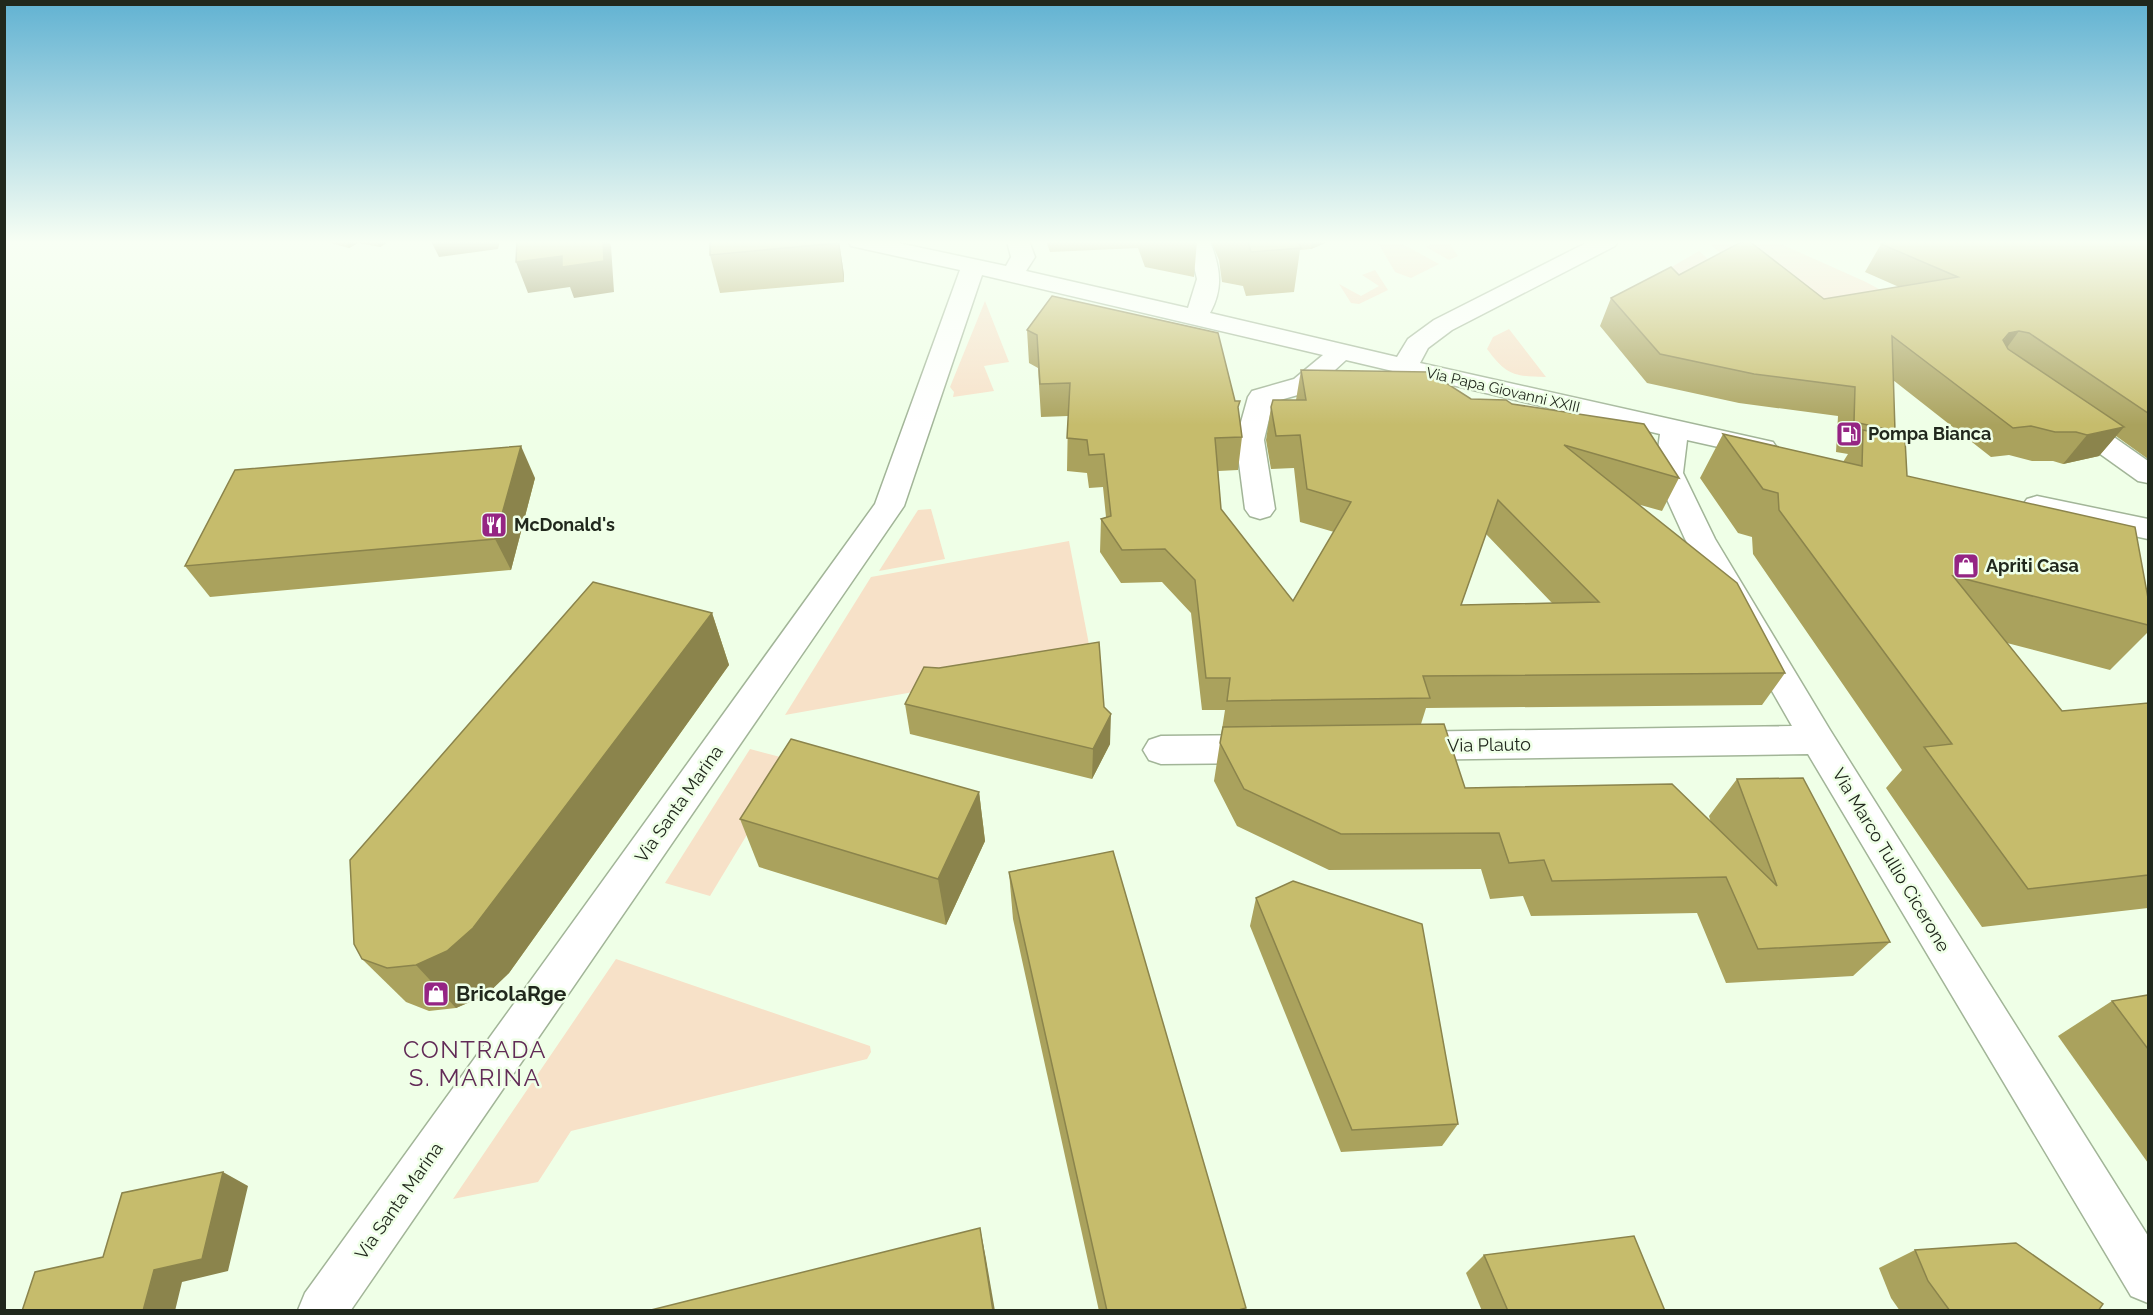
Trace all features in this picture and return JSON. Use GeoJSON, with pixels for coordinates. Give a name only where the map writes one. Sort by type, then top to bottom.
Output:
{"type":"FeatureCollection","features":[{"type":"Feature","properties":{"kind":"street","name":"Via Santa Marina"},"geometry":{"type":"LineString","coordinates":[[322,1311],[889,506],[961,302]]}},
{"type":"Feature","properties":{"kind":"street","name":"Via Papa Giovanni XXIII"},"geometry":{"type":"LineString","coordinates":[[1135,302],[1341,353],[1787,453]]}},
{"type":"Feature","properties":{"kind":"street"},"geometry":{"type":"LineString","coordinates":[[1196,317],[1204,302]]}},
{"type":"Feature","properties":{"kind":"street"},"geometry":{"type":"LineString","coordinates":[[1405,367],[1417,345],[1443,325],[1487,302]]}},
{"type":"Feature","properties":{"kind":"street"},"geometry":{"type":"LineString","coordinates":[[1260,509],[1250,440],[1262,397],[1303,386],[1341,353]]}},
{"type":"Feature","properties":{"kind":"street"},"geometry":{"type":"LineString","coordinates":[[2055,409],[2148,474]]}},
{"type":"Feature","properties":{"kind":"street","name":"Via Marco Tullio Cicerone"},"geometry":{"type":"LineString","coordinates":[[1674,429],[1669,473],[1700,539],[1818,740],[2148,1279]]}},
{"type":"Feature","properties":{"kind":"street"},"geometry":{"type":"LineString","coordinates":[[2019,502],[2148,529]]}},
{"type":"Feature","properties":{"kind":"street","name":"Via Plauto"},"geometry":{"type":"LineString","coordinates":[[1376,747],[1818,740]]}},
{"type":"Feature","properties":{"kind":"street"},"geometry":{"type":"LineString","coordinates":[[1161,750],[1292,748]]}},
{"type":"Feature","properties":{"kind":"shaded area"},"geometry":{"type":"Polygon","coordinates":[[[986,302],[1009,362],[984,366],[994,391],[953,397],[954,392],[950,387],[986,302]]]}},
{"type":"Feature","properties":{"kind":"shaded area"},"geometry":{"type":"Polygon","coordinates":[[[1778,302],[1863,302],[1787,310],[1778,302]]]}},
{"type":"Feature","properties":{"kind":"shaded area"},"geometry":{"type":"Polygon","coordinates":[[[1509,329],[1546,377],[1512,373],[1500,365],[1487,349],[1493,337],[1509,329]]]}},
{"type":"Feature","properties":{"kind":"shaded area"},"geometry":{"type":"Polygon","coordinates":[[[931,509],[945,559],[879,571],[918,510],[931,509]]]}},
{"type":"Feature","properties":{"kind":"shaded area"},"geometry":{"type":"Polygon","coordinates":[[[1069,541],[1092,660],[785,715],[871,577],[1069,541]]]}},
{"type":"Feature","properties":{"kind":"shaded area"},"geometry":{"type":"Polygon","coordinates":[[[750,749],[792,760],[710,896],[665,883],[750,749]]]}},
{"type":"Feature","properties":{"kind":"shaded area"},"geometry":{"type":"Polygon","coordinates":[[[616,959],[870,1046],[871,1052],[867,1059],[571,1131],[538,1182],[453,1199],[616,959]]]}},
{"type":"Feature","properties":{"kind":"building"},"geometry":{"type":"Polygon","coordinates":[[[1047,302],[1081,302],[1218,333],[1235,401],[1240,401],[1238,407],[1242,437],[1215,438],[1221,509],[1293,601],[1351,502],[1307,489],[1300,435],[1276,436],[1271,407],[1273,400],[1306,400],[1301,370],[1429,372],[1471,399],[1506,400],[1512,404],[1644,424],[1679,478],[1564,445],[1737,583],[1785,673],[1423,676],[1430,698],[1227,701],[1230,678],[1206,678],[1195,580],[1165,549],[1122,550],[1101,519],[1111,516],[1104,454],[1089,455],[1087,440],[1067,438],[1070,383],[1040,384],[1037,335],[1027,330],[1047,302]],[[1498,500],[1461,605],[1599,602],[1498,500]]]}},
{"type":"Feature","properties":{"kind":"building"},"geometry":{"type":"Polygon","coordinates":[[[1615,302],[2148,302],[2148,413],[2029,333],[2019,331],[2009,333],[2003,340],[2008,349],[2124,427],[2087,435],[2076,432],[2055,432],[2031,426],[2013,428],[1892,336],[1895,431],[1854,422],[1855,387],[1754,374],[1660,354],[1615,302]]]}},
{"type":"Feature","properties":{"kind":"building"},"geometry":{"type":"Polygon","coordinates":[[[1863,430],[1905,439],[1907,476],[2135,527],[2148,598],[2148,625],[1953,576],[2062,711],[2148,703],[2148,875],[2028,889],[1924,747],[1952,744],[1779,510],[1778,493],[1763,489],[1723,434],[1862,466],[1863,430]]]}},
{"type":"Feature","properties":{"kind":"building"},"geometry":{"type":"Polygon","coordinates":[[[521,446],[495,539],[185,566],[235,470],[521,446]]]}},
{"type":"Feature","properties":{"kind":"building"},"geometry":{"type":"Polygon","coordinates":[[[593,582],[712,613],[473,928],[447,951],[416,965],[387,968],[362,959],[354,944],[350,860],[593,582]]]}},
{"type":"Feature","properties":{"kind":"building"},"geometry":{"type":"Polygon","coordinates":[[[1099,642],[1104,707],[1111,714],[1093,749],[905,704],[924,667],[939,668],[1099,642]]]}},
{"type":"Feature","properties":{"kind":"building"},"geometry":{"type":"Polygon","coordinates":[[[1444,724],[1465,788],[1672,784],[1777,886],[1737,779],[1803,778],[1890,942],[1758,949],[1726,877],[1552,881],[1544,860],[1509,863],[1499,833],[1341,834],[1244,789],[1220,743],[1223,727],[1444,724]]]}},
{"type":"Feature","properties":{"kind":"building"},"geometry":{"type":"Polygon","coordinates":[[[791,739],[979,792],[938,879],[740,819],[791,739]]]}},
{"type":"Feature","properties":{"kind":"building"},"geometry":{"type":"Polygon","coordinates":[[[1113,851],[1246,1308],[1235,1311],[1107,1311],[1009,872],[1113,851]]]}},
{"type":"Feature","properties":{"kind":"building"},"geometry":{"type":"Polygon","coordinates":[[[1293,881],[1422,924],[1458,1124],[1352,1130],[1256,898],[1293,881]]]}},
{"type":"Feature","properties":{"kind":"building"},"geometry":{"type":"Polygon","coordinates":[[[2148,995],[2148,1049],[2112,1001],[2148,995]]]}},
{"type":"Feature","properties":{"kind":"building"},"geometry":{"type":"Polygon","coordinates":[[[223,1172],[202,1259],[154,1270],[143,1311],[22,1311],[35,1272],[103,1257],[122,1193],[223,1172]]]}},
{"type":"Feature","properties":{"kind":"building"},"geometry":{"type":"Polygon","coordinates":[[[980,1228],[993,1311],[647,1311],[980,1228]]]}},
{"type":"Feature","properties":{"kind":"building"},"geometry":{"type":"Polygon","coordinates":[[[1634,1236],[1665,1311],[1508,1311],[1484,1255],[1634,1236]]]}},
{"type":"Feature","properties":{"kind":"building"},"geometry":{"type":"Polygon","coordinates":[[[2016,1243],[2103,1304],[2098,1311],[1950,1311],[1928,1281],[1915,1250],[2016,1243]]]}},
{"type":"Feature","properties":{"kind":"place","name":"Pompa Bianca"},"geometry":{"type":"Point","coordinates":[1849,434]}},
{"type":"Feature","properties":{"kind":"place","name":"McDonald's"},"geometry":{"type":"Point","coordinates":[494,525]}},
{"type":"Feature","properties":{"kind":"place","name":"Apriti Casa"},"geometry":{"type":"Point","coordinates":[1966,566]}},
{"type":"Feature","properties":{"kind":"place","name":"BricolaRge"},"geometry":{"type":"Point","coordinates":[436,994]}},
{"type":"Feature","properties":{"kind":"district","name":"CONTRADA S. MARINA"},"geometry":{"type":"Point","coordinates":[475,1064]}}]}
